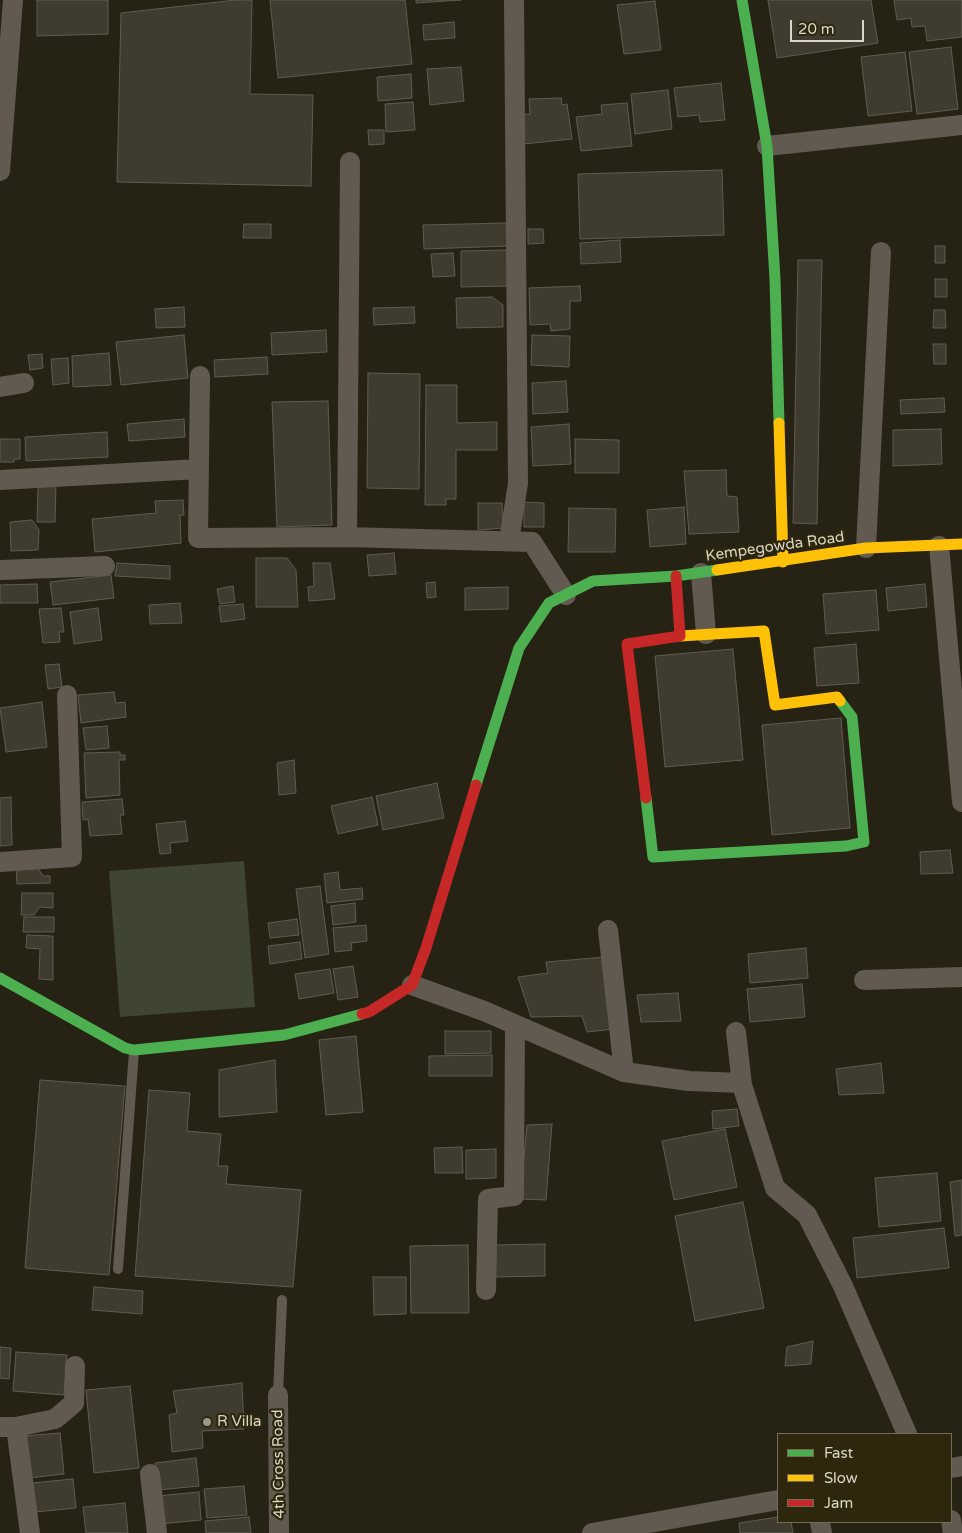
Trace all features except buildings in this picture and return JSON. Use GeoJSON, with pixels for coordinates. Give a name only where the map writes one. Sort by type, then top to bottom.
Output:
{"type":"FeatureCollection","features":[{"type":"Feature","properties":{"kind":"street"},"geometry":{"type":"LineString","coordinates":[[0,171],[13,0]]}},
{"type":"Feature","properties":{"kind":"street"},"geometry":{"type":"LineString","coordinates":[[509,541],[518,483],[514,0]]}},
{"type":"Feature","properties":{"kind":"street"},"geometry":{"type":"LineString","coordinates":[[742,0],[768,146],[775,279],[783,562]]}},
{"type":"Feature","properties":{"kind":"street"},"geometry":{"type":"LineString","coordinates":[[768,146],[962,125]]}},
{"type":"Feature","properties":{"kind":"street"},"geometry":{"type":"LineString","coordinates":[[347,537],[350,162]]}},
{"type":"Feature","properties":{"kind":"street"},"geometry":{"type":"LineString","coordinates":[[866,548],[881,252]]}},
{"type":"Feature","properties":{"kind":"street"},"geometry":{"type":"LineString","coordinates":[[0,978],[125,1048],[134,1050],[284,1035],[369,1012],[412,985],[426,948],[519,648],[549,603],[566,595],[532,542],[347,537],[198,538],[200,376]]}},
{"type":"Feature","properties":{"kind":"street"},"geometry":{"type":"LineString","coordinates":[[0,387],[24,384]]}},
{"type":"Feature","properties":{"kind":"street"},"geometry":{"type":"LineString","coordinates":[[0,480],[198,469]]}},
{"type":"Feature","properties":{"kind":"street","name":"Kempegowda Road"},"geometry":{"type":"LineString","coordinates":[[566,595],[593,581],[701,573],[866,548],[962,544]]}},
{"type":"Feature","properties":{"kind":"street"},"geometry":{"type":"LineString","coordinates":[[939,546],[962,802]]}},
{"type":"Feature","properties":{"kind":"street"},"geometry":{"type":"LineString","coordinates":[[0,570],[105,566]]}},
{"type":"Feature","properties":{"kind":"street"},"geometry":{"type":"LineString","coordinates":[[701,573],[706,634]]}},
{"type":"Feature","properties":{"kind":"street"},"geometry":{"type":"LineString","coordinates":[[676,576],[680,636]]}},
{"type":"Feature","properties":{"kind":"street"},"geometry":{"type":"LineString","coordinates":[[764,631],[775,705],[837,697],[852,717],[864,842],[846,846],[653,857],[627,644],[706,634],[764,631]]}},
{"type":"Feature","properties":{"kind":"street"},"geometry":{"type":"LineString","coordinates":[[0,862],[72,857],[67,695]]}},
{"type":"Feature","properties":{"kind":"street"},"geometry":{"type":"LineString","coordinates":[[608,930],[624,1072]]}},
{"type":"Feature","properties":{"kind":"street"},"geometry":{"type":"LineString","coordinates":[[864,980],[962,977]]}},
{"type":"Feature","properties":{"kind":"street"},"geometry":{"type":"LineString","coordinates":[[412,985],[484,1011],[624,1072],[689,1081],[742,1083]]}},
{"type":"Feature","properties":{"kind":"street"},"geometry":{"type":"LineString","coordinates":[[486,1290],[488,1199],[514,1196],[515,1025]]}},
{"type":"Feature","properties":{"kind":"street"},"geometry":{"type":"LineString","coordinates":[[736,1032],[742,1083],[775,1188],[807,1215],[843,1286],[907,1433]]}},
{"type":"Feature","properties":{"kind":"street"},"geometry":{"type":"LineString","coordinates":[[30,1533],[8,1427],[55,1419],[74,1403],[75,1366]]}},
{"type":"Feature","properties":{"kind":"street","name":"4th Cross Road"},"geometry":{"type":"LineString","coordinates":[[278,1395],[279,1533]]}},
{"type":"Feature","properties":{"kind":"street"},"geometry":{"type":"LineString","coordinates":[[150,1474],[157,1533]]}},
{"type":"Feature","properties":{"kind":"street"},"geometry":{"type":"LineString","coordinates":[[592,1533],[663,1527],[777,1500]]}},
{"type":"Feature","properties":{"kind":"lane"},"geometry":{"type":"LineString","coordinates":[[118,1269],[134,1050]]}},
{"type":"Feature","properties":{"kind":"lane"},"geometry":{"type":"LineString","coordinates":[[278,1395],[282,1300]]}},
{"type":"Feature","properties":{"kind":"green space"},"geometry":{"type":"Polygon","coordinates":[[[244,861],[255,1007],[120,1017],[109,871],[244,861]]]}},
{"type":"Feature","properties":{"kind":"traffic: fast"},"geometry":{"type":"LineString","coordinates":[[742,0],[767,146],[775,279],[779,423]]}},
{"type":"Feature","properties":{"kind":"traffic: fast"},"geometry":{"type":"LineString","coordinates":[[476,785],[519,648],[549,603],[593,581],[676,576],[717,570]]}},
{"type":"Feature","properties":{"kind":"traffic: fast"},"geometry":{"type":"LineString","coordinates":[[646,798],[653,857],[846,846],[864,842],[852,717],[840,701]]}},
{"type":"Feature","properties":{"kind":"traffic: fast"},"geometry":{"type":"LineString","coordinates":[[0,978],[125,1048],[134,1050],[284,1035],[362,1014]]}},
{"type":"Feature","properties":{"kind":"traffic: slow"},"geometry":{"type":"LineString","coordinates":[[779,423],[783,562]]}},
{"type":"Feature","properties":{"kind":"traffic: slow"},"geometry":{"type":"LineString","coordinates":[[717,570],[866,548],[962,544]]}},
{"type":"Feature","properties":{"kind":"traffic: slow"},"geometry":{"type":"LineString","coordinates":[[680,636],[764,631],[775,705],[837,697],[840,701]]}},
{"type":"Feature","properties":{"kind":"traffic: jam"},"geometry":{"type":"LineString","coordinates":[[646,798],[627,644],[680,636],[676,576]]}},
{"type":"Feature","properties":{"kind":"traffic: jam"},"geometry":{"type":"LineString","coordinates":[[362,1014],[369,1012],[412,985],[426,948],[476,785]]}},
{"type":"Feature","properties":{"kind":"place","name":"R Villa"},"geometry":{"type":"Point","coordinates":[207,1422]}}]}
